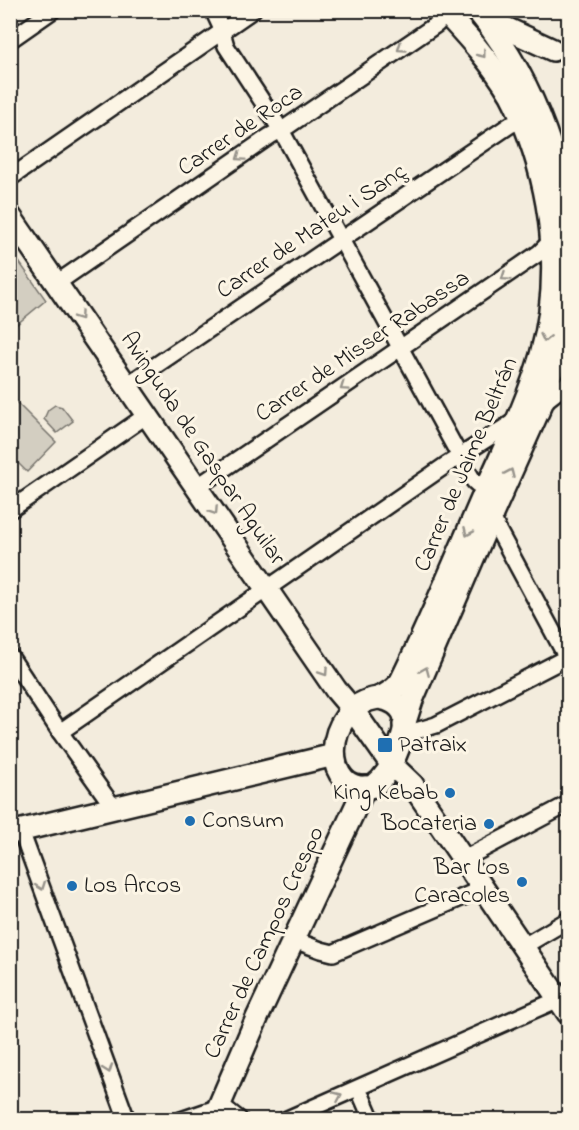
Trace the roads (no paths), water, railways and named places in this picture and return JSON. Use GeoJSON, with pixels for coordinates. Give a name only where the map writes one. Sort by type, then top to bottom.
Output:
{"type":"FeatureCollection","features":[{"type":"Feature","properties":{"kind":"street"},"geometry":{"type":"LineString","coordinates":[[10,40],[53,10]]}},
{"type":"Feature","properties":{"kind":"street"},"geometry":{"type":"LineString","coordinates":[[213,10],[226,46],[281,130],[475,483],[483,488],[487,487]]}},
{"type":"Feature","properties":{"kind":"street"},"geometry":{"type":"LineString","coordinates":[[10,178],[253,10]]}},
{"type":"Feature","properties":{"kind":"street","name":"Carrer de Jaime Beltrán"},"geometry":{"type":"LineString","coordinates":[[378,698],[390,693],[401,681],[528,396],[547,332],[552,290],[547,202],[538,162],[524,123],[512,97],[495,71],[443,10]]}},
{"type":"Feature","properties":{"kind":"street","name":"Carrer de Roca"},"geometry":{"type":"LineString","coordinates":[[57,284],[261,142],[293,123],[437,24],[443,15],[443,10]]}},
{"type":"Feature","properties":{"kind":"street"},"geometry":{"type":"LineString","coordinates":[[480,12],[557,53]]}},
{"type":"Feature","properties":{"kind":"street"},"geometry":{"type":"LineString","coordinates":[[480,12],[502,45],[536,107],[552,149],[563,191],[568,229]]}},
{"type":"Feature","properties":{"kind":"street"},"geometry":{"type":"LineString","coordinates":[[518,73],[518,64],[522,57],[532,49],[538,47],[557,53]]}},
{"type":"Feature","properties":{"kind":"street","name":"Carrer de Mateu i Sanç"},"geometry":{"type":"LineString","coordinates":[[127,385],[510,125],[518,122],[524,123]]}},
{"type":"Feature","properties":{"kind":"street","name":"Avinguda de Gaspar Aguilar"},"geometry":{"type":"LineString","coordinates":[[10,216],[336,690],[391,765],[412,784],[564,1006]]}},
{"type":"Feature","properties":{"kind":"street","name":"Carrer de Misser Rabassa"},"geometry":{"type":"LineString","coordinates":[[197,487],[401,349],[539,253],[551,241]]}},
{"type":"Feature","properties":{"kind":"street","name":"Carrer de Jaime Beltrán"},"geometry":{"type":"LineString","coordinates":[[402,734],[412,700],[542,403],[560,345],[568,304]]}},
{"type":"Feature","properties":{"kind":"street"},"geometry":{"type":"LineString","coordinates":[[60,732],[266,588],[568,385]]}},
{"type":"Feature","properties":{"kind":"street"},"geometry":{"type":"LineString","coordinates":[[10,510],[147,415]]}},
{"type":"Feature","properties":{"kind":"street"},"geometry":{"type":"LineString","coordinates":[[402,734],[436,725],[568,657],[497,528],[493,512]]}},
{"type":"Feature","properties":{"kind":"street"},"geometry":{"type":"LineString","coordinates":[[10,656],[114,808]]}},
{"type":"Feature","properties":{"kind":"street"},"geometry":{"type":"LineString","coordinates":[[378,698],[386,699],[397,706],[405,718],[391,765],[380,781],[374,786],[365,788],[354,785],[346,779],[336,766],[334,747],[339,726],[352,710],[366,700],[378,698]]}},
{"type":"Feature","properties":{"kind":"street"},"geometry":{"type":"LineString","coordinates":[[127,1119],[16,832],[334,755]]}},
{"type":"Feature","properties":{"kind":"street","name":"Carrer de Campos Crespo"},"geometry":{"type":"LineString","coordinates":[[216,1113],[257,1018],[365,788]]}},
{"type":"Feature","properties":{"kind":"street"},"geometry":{"type":"LineString","coordinates":[[464,859],[568,804]]}},
{"type":"Feature","properties":{"kind":"street"},"geometry":{"type":"LineString","coordinates":[[294,940],[333,952],[484,888]]}},
{"type":"Feature","properties":{"kind":"street"},"geometry":{"type":"LineString","coordinates":[[524,946],[568,920]]}},
{"type":"Feature","properties":{"kind":"street"},"geometry":{"type":"LineString","coordinates":[[285,1119],[564,1006]]}},
{"type":"Feature","properties":{"kind":"street"},"geometry":{"type":"LineString","coordinates":[[362,1097],[372,1119]]}},
{"type":"Feature","properties":{"kind":"street"},"geometry":{"type":"LineString","coordinates":[[182,1119],[226,1109],[240,1119]]}},
{"type":"Feature","properties":{"kind":"place","name":"Patraix"},"geometry":{"type":"Point","coordinates":[385,745]}},
{"type":"Feature","properties":{"kind":"place","name":"King Kebab"},"geometry":{"type":"Point","coordinates":[450,793]}},
{"type":"Feature","properties":{"kind":"place","name":"Consum"},"geometry":{"type":"Point","coordinates":[190,821]}},
{"type":"Feature","properties":{"kind":"place","name":"Bocateria"},"geometry":{"type":"Point","coordinates":[489,824]}},
{"type":"Feature","properties":{"kind":"place","name":"Bar Los Caracoles"},"geometry":{"type":"Point","coordinates":[522,882]}},
{"type":"Feature","properties":{"kind":"place","name":"Los Arcos"},"geometry":{"type":"Point","coordinates":[72,886]}}]}
